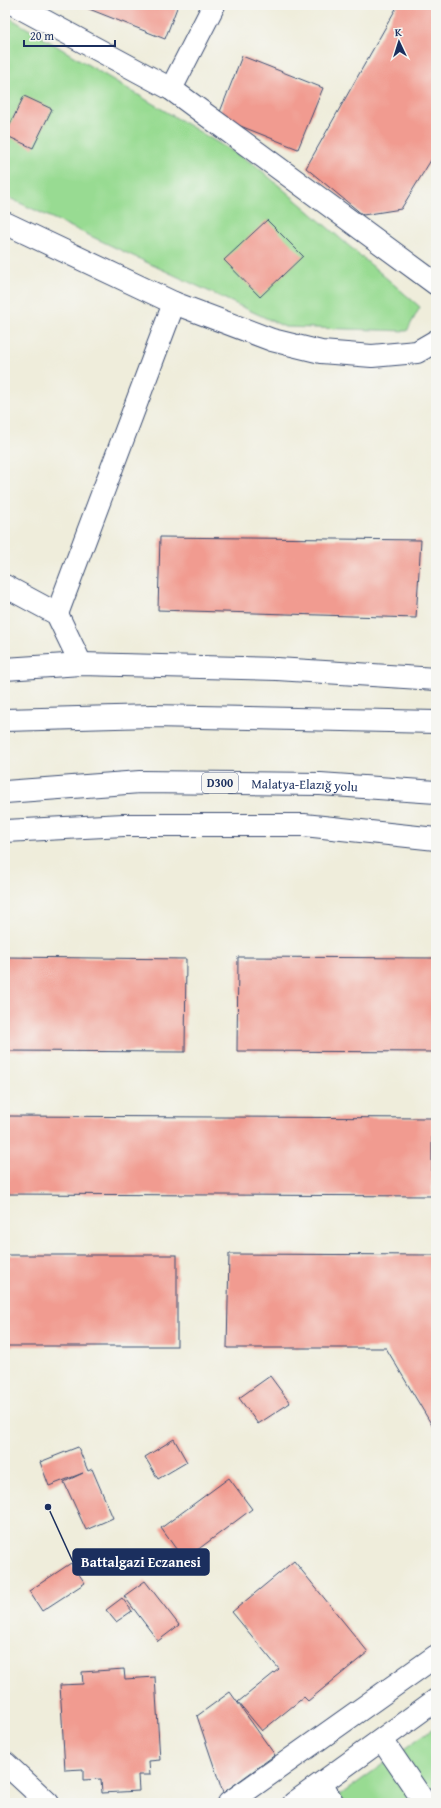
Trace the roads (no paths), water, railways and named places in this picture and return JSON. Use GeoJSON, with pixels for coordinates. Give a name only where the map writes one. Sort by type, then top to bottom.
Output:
{"type":"FeatureCollection","features":[{"type":"Feature","properties":{"kind":"main road"},"geometry":{"type":"LineString","coordinates":[[14,5],[171,90],[436,284]]}},
{"type":"Feature","properties":{"kind":"main road"},"geometry":{"type":"LineString","coordinates":[[171,90],[214,5]]}},
{"type":"Feature","properties":{"kind":"main road"},"geometry":{"type":"LineString","coordinates":[[5,223],[174,303],[272,340],[321,352],[372,356],[417,352],[436,341]]}},
{"type":"Feature","properties":{"kind":"main road"},"geometry":{"type":"LineString","coordinates":[[57,614],[174,303]]}},
{"type":"Feature","properties":{"kind":"main road"},"geometry":{"type":"LineString","coordinates":[[5,586],[57,614],[81,664]]}},
{"type":"Feature","properties":{"kind":"main road"},"geometry":{"type":"LineString","coordinates":[[5,669],[81,664],[277,669],[436,679]]}},
{"type":"Feature","properties":{"kind":"main road"},"geometry":{"type":"LineString","coordinates":[[5,720],[152,716],[436,722]]}},
{"type":"Feature","properties":{"kind":"main road","name":"Malatya-Elazığ yolu"},"geometry":{"type":"LineString","coordinates":[[5,792],[140,782],[320,784],[436,792]]}},
{"type":"Feature","properties":{"kind":"main road"},"geometry":{"type":"LineString","coordinates":[[5,831],[124,825],[304,825],[436,839]]}},
{"type":"Feature","properties":{"kind":"main road"},"geometry":{"type":"LineString","coordinates":[[229,1803],[436,1656]]}},
{"type":"Feature","properties":{"kind":"main road"},"geometry":{"type":"LineString","coordinates":[[294,1803],[436,1700]]}},
{"type":"Feature","properties":{"kind":"main road"},"geometry":{"type":"LineString","coordinates":[[382,1740],[425,1803]]}},
{"type":"Feature","properties":{"kind":"main road"},"geometry":{"type":"LineString","coordinates":[[5,1763],[48,1803]]}},
{"type":"Feature","properties":{"kind":"main road"},"geometry":{"type":"LineString","coordinates":[[321,1784],[333,1803]]}},
{"type":"Feature","properties":{"kind":"place","name":"Battalgazi Eczanesi"},"geometry":{"type":"Point","coordinates":[48,1507]}}]}
